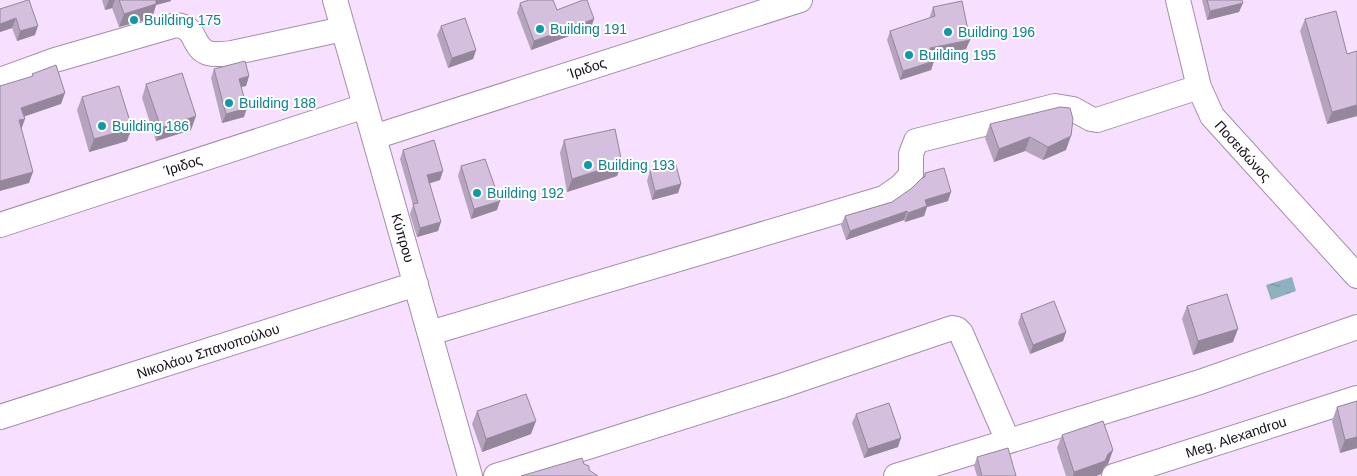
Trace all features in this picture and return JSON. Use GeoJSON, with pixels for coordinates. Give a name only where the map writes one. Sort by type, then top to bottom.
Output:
{"type":"FeatureCollection","features":[{"type":"Feature","properties":{"kind":"street","name":"Κύπρου"},"geometry":{"type":"LineString","coordinates":[[335,0],[470,476]]}},
{"type":"Feature","properties":{"kind":"street","name":"Ίριδος"},"geometry":{"type":"LineString","coordinates":[[374,137],[800,0]]}},
{"type":"Feature","properties":{"kind":"street","name":"Ποσειδώνος"},"geometry":{"type":"LineString","coordinates":[[1178,0],[1199,87],[1212,116],[1357,276]]}},
{"type":"Feature","properties":{"kind":"street"},"geometry":{"type":"LineString","coordinates":[[0,80],[64,57],[176,26],[183,26],[190,30],[202,49],[209,53],[219,54],[232,53],[344,29]]}},
{"type":"Feature","properties":{"kind":"street"},"geometry":{"type":"LineString","coordinates":[[430,333],[884,198],[901,186],[911,175],[911,154],[916,141],[1055,106],[1073,109],[1091,119],[1097,120],[1199,87]]}},
{"type":"Feature","properties":{"kind":"street","name":"Ίριδος"},"geometry":{"type":"LineString","coordinates":[[0,224],[366,106]]}},
{"type":"Feature","properties":{"kind":"street","name":"Νικολάου Σπανοπούλου"},"geometry":{"type":"LineString","coordinates":[[0,417],[416,284]]}},
{"type":"Feature","properties":{"kind":"street"},"geometry":{"type":"LineString","coordinates":[[896,476],[1200,382],[1357,327]]}},
{"type":"Feature","properties":{"kind":"street"},"geometry":{"type":"LineString","coordinates":[[496,476],[781,386],[952,328],[957,329],[961,333],[1008,441]]}},
{"type":"Feature","properties":{"kind":"street","name":"Meg. Alexandrou"},"geometry":{"type":"LineString","coordinates":[[1114,476],[1357,398]]}},
{"type":"Feature","properties":{"kind":"water"},"geometry":{"type":"Polygon","coordinates":[[[1292,277],[1296,291],[1271,300],[1266,285],[1292,277]]]}},
{"type":"Feature","properties":{"kind":"building"},"geometry":{"type":"Polygon","coordinates":[[[29,0],[38,26],[20,31],[16,18],[0,24],[0,9],[29,0]]]}},
{"type":"Feature","properties":{"kind":"building"},"geometry":{"type":"Polygon","coordinates":[[[119,0],[156,0],[156,4],[124,14],[119,0]]]}},
{"type":"Feature","properties":{"kind":"building"},"geometry":{"type":"Polygon","coordinates":[[[529,0],[553,0],[557,10],[587,0],[594,19],[534,41],[520,3],[529,0]]]}},
{"type":"Feature","properties":{"kind":"building"},"geometry":{"type":"Polygon","coordinates":[[[1207,0],[1242,0],[1243,3],[1210,11],[1207,0]]]}},
{"type":"Feature","properties":{"kind":"building"},"geometry":{"type":"Polygon","coordinates":[[[962,1],[970,40],[930,48],[934,61],[903,71],[890,31],[935,16],[933,7],[962,1]]]}},
{"type":"Feature","properties":{"kind":"building"},"geometry":{"type":"Polygon","coordinates":[[[1336,11],[1347,54],[1357,51],[1357,105],[1332,112],[1305,19],[1336,11]]]}},
{"type":"Feature","properties":{"kind":"building"},"geometry":{"type":"Polygon","coordinates":[[[465,18],[476,50],[452,58],[441,26],[465,18]]]}},
{"type":"Feature","properties":{"kind":"building","name":"Building 188"},"geometry":{"type":"Polygon","coordinates":[[[245,61],[249,76],[239,79],[247,108],[226,114],[214,69],[245,61]]]}},
{"type":"Feature","properties":{"kind":"building"},"geometry":{"type":"Polygon","coordinates":[[[56,65],[65,93],[21,108],[25,119],[19,120],[33,172],[0,181],[0,86],[33,76],[32,74],[56,65]]]}},
{"type":"Feature","properties":{"kind":"building"},"geometry":{"type":"Polygon","coordinates":[[[182,73],[196,116],[161,128],[146,84],[182,73]]]}},
{"type":"Feature","properties":{"kind":"building"},"geometry":{"type":"Polygon","coordinates":[[[119,86],[132,128],[94,139],[82,97],[119,86]]]}},
{"type":"Feature","properties":{"kind":"building"},"geometry":{"type":"Polygon","coordinates":[[[1060,107],[1070,108],[1073,119],[1071,136],[1048,147],[1030,137],[999,149],[990,124],[1060,107]]]}},
{"type":"Feature","properties":{"kind":"building"},"geometry":{"type":"Polygon","coordinates":[[[615,129],[622,163],[572,179],[564,140],[615,129]]]}},
{"type":"Feature","properties":{"kind":"building"},"geometry":{"type":"Polygon","coordinates":[[[434,140],[443,171],[427,175],[441,222],[420,228],[413,204],[418,203],[403,150],[434,140]]]}},
{"type":"Feature","properties":{"kind":"building","name":"Building 192"},"geometry":{"type":"Polygon","coordinates":[[[485,159],[500,201],[474,209],[461,166],[485,159]]]}},
{"type":"Feature","properties":{"kind":"building"},"geometry":{"type":"Polygon","coordinates":[[[676,165],[681,184],[655,191],[650,171],[676,165]]]}},
{"type":"Feature","properties":{"kind":"building"},"geometry":{"type":"Polygon","coordinates":[[[944,168],[951,192],[925,200],[927,206],[850,231],[845,216],[892,202],[925,177],[925,173],[944,168]]]}},
{"type":"Feature","properties":{"kind":"building"},"geometry":{"type":"Polygon","coordinates":[[[1227,294],[1238,329],[1198,341],[1187,306],[1227,294]]]}},
{"type":"Feature","properties":{"kind":"building"},"geometry":{"type":"Polygon","coordinates":[[[1054,301],[1066,332],[1033,345],[1021,314],[1054,301]]]}},
{"type":"Feature","properties":{"kind":"building"},"geometry":{"type":"Polygon","coordinates":[[[526,394],[536,421],[486,439],[477,411],[526,394]]]}},
{"type":"Feature","properties":{"kind":"building"},"geometry":{"type":"Polygon","coordinates":[[[1357,401],[1357,437],[1345,440],[1337,407],[1357,401]]]}},
{"type":"Feature","properties":{"kind":"building"},"geometry":{"type":"Polygon","coordinates":[[[889,403],[901,438],[868,449],[856,414],[889,403]]]}},
{"type":"Feature","properties":{"kind":"building"},"geometry":{"type":"Polygon","coordinates":[[[1103,421],[1113,450],[1108,454],[1105,461],[1074,472],[1062,435],[1103,421]]]}},
{"type":"Feature","properties":{"kind":"building"},"geometry":{"type":"Polygon","coordinates":[[[1008,448],[1016,476],[982,476],[977,457],[1008,448]]]}},
{"type":"Feature","properties":{"kind":"building"},"geometry":{"type":"Polygon","coordinates":[[[582,458],[584,464],[589,466],[589,470],[598,476],[521,476],[582,458]]]}},
{"type":"Feature","properties":{"kind":"place","name":"Building 175"},"geometry":{"type":"Point","coordinates":[134,20]}},
{"type":"Feature","properties":{"kind":"place","name":"Building 191"},"geometry":{"type":"Point","coordinates":[540,29]}},
{"type":"Feature","properties":{"kind":"place","name":"Building 196"},"geometry":{"type":"Point","coordinates":[948,32]}},
{"type":"Feature","properties":{"kind":"place","name":"Building 195"},"geometry":{"type":"Point","coordinates":[909,55]}},
{"type":"Feature","properties":{"kind":"place","name":"Building 188"},"geometry":{"type":"Point","coordinates":[229,103]}},
{"type":"Feature","properties":{"kind":"place","name":"Building 186"},"geometry":{"type":"Point","coordinates":[102,126]}},
{"type":"Feature","properties":{"kind":"place","name":"Building 193"},"geometry":{"type":"Point","coordinates":[588,165]}},
{"type":"Feature","properties":{"kind":"place","name":"Building 192"},"geometry":{"type":"Point","coordinates":[477,193]}}]}
